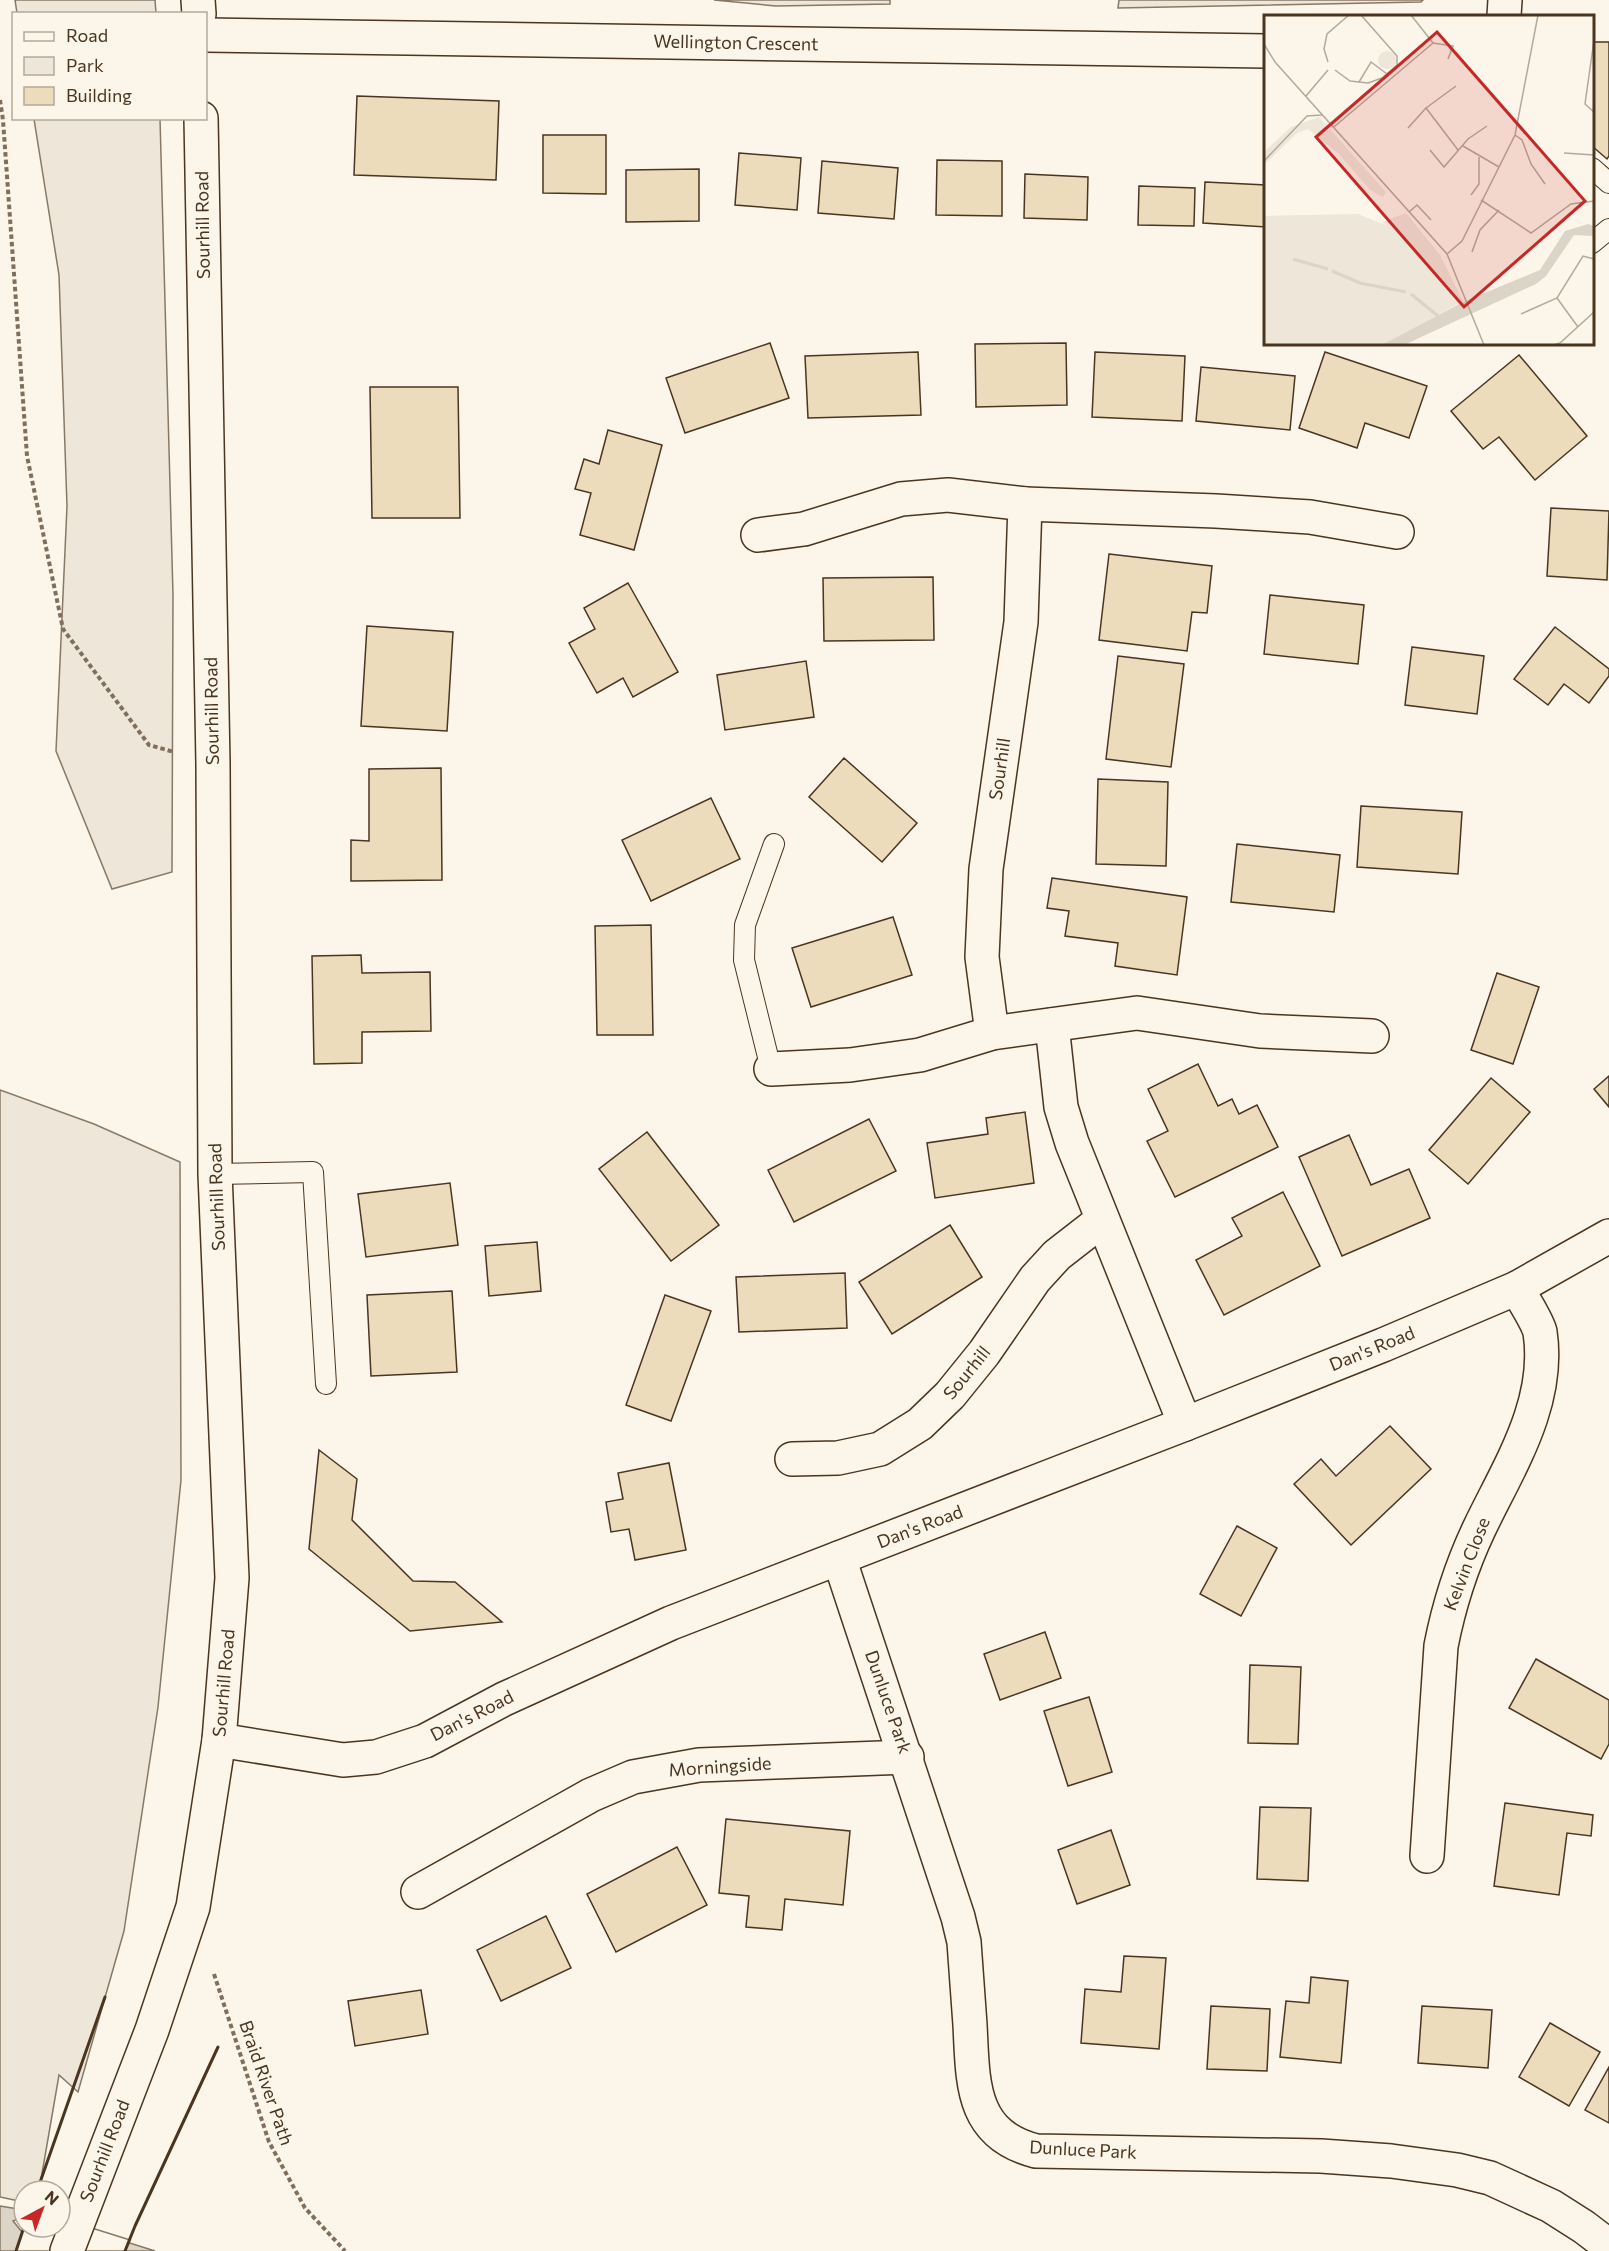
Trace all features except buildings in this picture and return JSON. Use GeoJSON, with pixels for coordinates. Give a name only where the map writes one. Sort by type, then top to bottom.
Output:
{"type":"FeatureCollection","features":[{"type":"Feature","properties":{"kind":"street"},"geometry":{"type":"LineString","coordinates":[[1504,15],[1505,0]]}},
{"type":"Feature","properties":{"kind":"street","name":"Wellington Crescent"},"geometry":{"type":"LineString","coordinates":[[207,35],[1264,51]]}},
{"type":"Feature","properties":{"kind":"street","name":"Sourhill Road"},"geometry":{"type":"LineString","coordinates":[[67,2251],[152,2030],[193,1907],[219,1740],[232,1578],[215,1174],[213,764],[201,120]]}},
{"type":"Feature","properties":{"kind":"street"},"geometry":{"type":"LineString","coordinates":[[758,535],[804,529],[901,499],[948,495],[1025,504],[1310,517],[1397,532]]}},
{"type":"Feature","properties":{"kind":"street","name":"Sourhill"},"geometry":{"type":"LineString","coordinates":[[992,1033],[982,957],[986,869],[1021,622],[1025,504]]}},
{"type":"Feature","properties":{"kind":"street"},"geometry":{"type":"LineString","coordinates":[[771,1069],[849,1065],[921,1055],[992,1033],[1137,1013],[1260,1031],[1372,1036]]}},
{"type":"Feature","properties":{"kind":"street"},"geometry":{"type":"LineString","coordinates":[[1053,1025],[1060,1107],[1102,1220],[1185,1424]]}},
{"type":"Feature","properties":{"kind":"street","name":"Sourhill"},"geometry":{"type":"LineString","coordinates":[[792,1459],[838,1458],[880,1449],[920,1424],[951,1395],[984,1353],[1035,1279],[1057,1255],[1102,1220]]}},
{"type":"Feature","properties":{"kind":"street","name":"Dan's Road"},"geometry":{"type":"LineString","coordinates":[[219,1740],[342,1760],[376,1757],[425,1741],[504,1699],[671,1623],[1372,1349],[1516,1288],[1609,1236]]}},
{"type":"Feature","properties":{"kind":"street","name":"Kelvin Close"},"geometry":{"type":"LineString","coordinates":[[1427,1856],[1441,1646],[1447,1616],[1459,1576],[1479,1529],[1507,1476],[1526,1430],[1538,1385],[1539,1330],[1516,1288]]}},
{"type":"Feature","properties":{"kind":"street","name":"Dunluce Park"},"geometry":{"type":"LineString","coordinates":[[839,1558],[907,1757],[958,1917],[964,1942],[975,2097],[990,2125],[1001,2137],[1018,2147],[1036,2151],[1321,2156],[1391,2161],[1457,2170],[1490,2178],[1542,2202],[1584,2227],[1609,2246]]}},
{"type":"Feature","properties":{"kind":"street","name":"Morningside"},"geometry":{"type":"LineString","coordinates":[[418,1892],[591,1795],[633,1777],[699,1765],[907,1757]]}},
{"type":"Feature","properties":{"kind":"lane"},"geometry":{"type":"LineString","coordinates":[[1594,169],[1609,183]]}},
{"type":"Feature","properties":{"kind":"lane"},"geometry":{"type":"LineString","coordinates":[[1594,242],[1609,229]]}},
{"type":"Feature","properties":{"kind":"lane"},"geometry":{"type":"LineString","coordinates":[[771,1069],[744,960],[745,925],[774,844]]}},
{"type":"Feature","properties":{"kind":"lane"},"geometry":{"type":"LineString","coordinates":[[215,1174],[313,1172],[326,1384]]}},
{"type":"Feature","properties":{"kind":"path"},"geometry":{"type":"LineString","coordinates":[[0,100],[27,456],[63,629],[149,745],[213,764]]}},
{"type":"Feature","properties":{"kind":"path","name":"Braid River Path"},"geometry":{"type":"LineString","coordinates":[[214,1973],[269,2142],[305,2208],[345,2251]]}},
{"type":"Feature","properties":{"kind":"green space"},"geometry":{"type":"Polygon","coordinates":[[[15,0],[155,0],[156,12],[17,12],[15,0]]]}},
{"type":"Feature","properties":{"kind":"green space"},"geometry":{"type":"Polygon","coordinates":[[[1119,0],[1423,0],[1421,2],[1118,8],[1119,0]]]}},
{"type":"Feature","properties":{"kind":"green space"},"geometry":{"type":"Polygon","coordinates":[[[34,120],[160,120],[173,595],[172,872],[112,889],[56,751],[67,506],[59,275],[34,120]]]}},
{"type":"Feature","properties":{"kind":"green space"},"geometry":{"type":"Polygon","coordinates":[[[0,1090],[94,1124],[180,1162],[181,1480],[158,1707],[124,1931],[78,2092],[59,2075],[41,2179],[12,2179],[12,2200],[0,2197],[0,1090]]]}},
{"type":"Feature","properties":{"kind":"shaded area"},"geometry":{"type":"Polygon","coordinates":[[[714,0],[890,0],[890,4],[776,6],[714,0]]]}},
{"type":"Feature","properties":{"kind":"shaded area"},"geometry":{"type":"Polygon","coordinates":[[[0,2206],[12,2208],[12,2239],[72,2239],[72,2225],[155,2251],[0,2251],[0,2206]]]}},
{"type":"Feature","properties":{"kind":"pier"},"geometry":{"type":"Polygon","coordinates":[[[72,2222],[130,2240],[125,2251],[16,2251],[20,2239],[72,2239],[72,2222]]]}},
{"type":"Feature","properties":{"kind":"wall"},"geometry":{"type":"LineString","coordinates":[[41,2179],[105,1997]]}},
{"type":"Feature","properties":{"kind":"wall"},"geometry":{"type":"LineString","coordinates":[[125,2251],[218,2047]]}},
{"type":"Feature","properties":{"kind":"wall"},"geometry":{"type":"LineString","coordinates":[[16,2251],[20,2239]]}}]}
